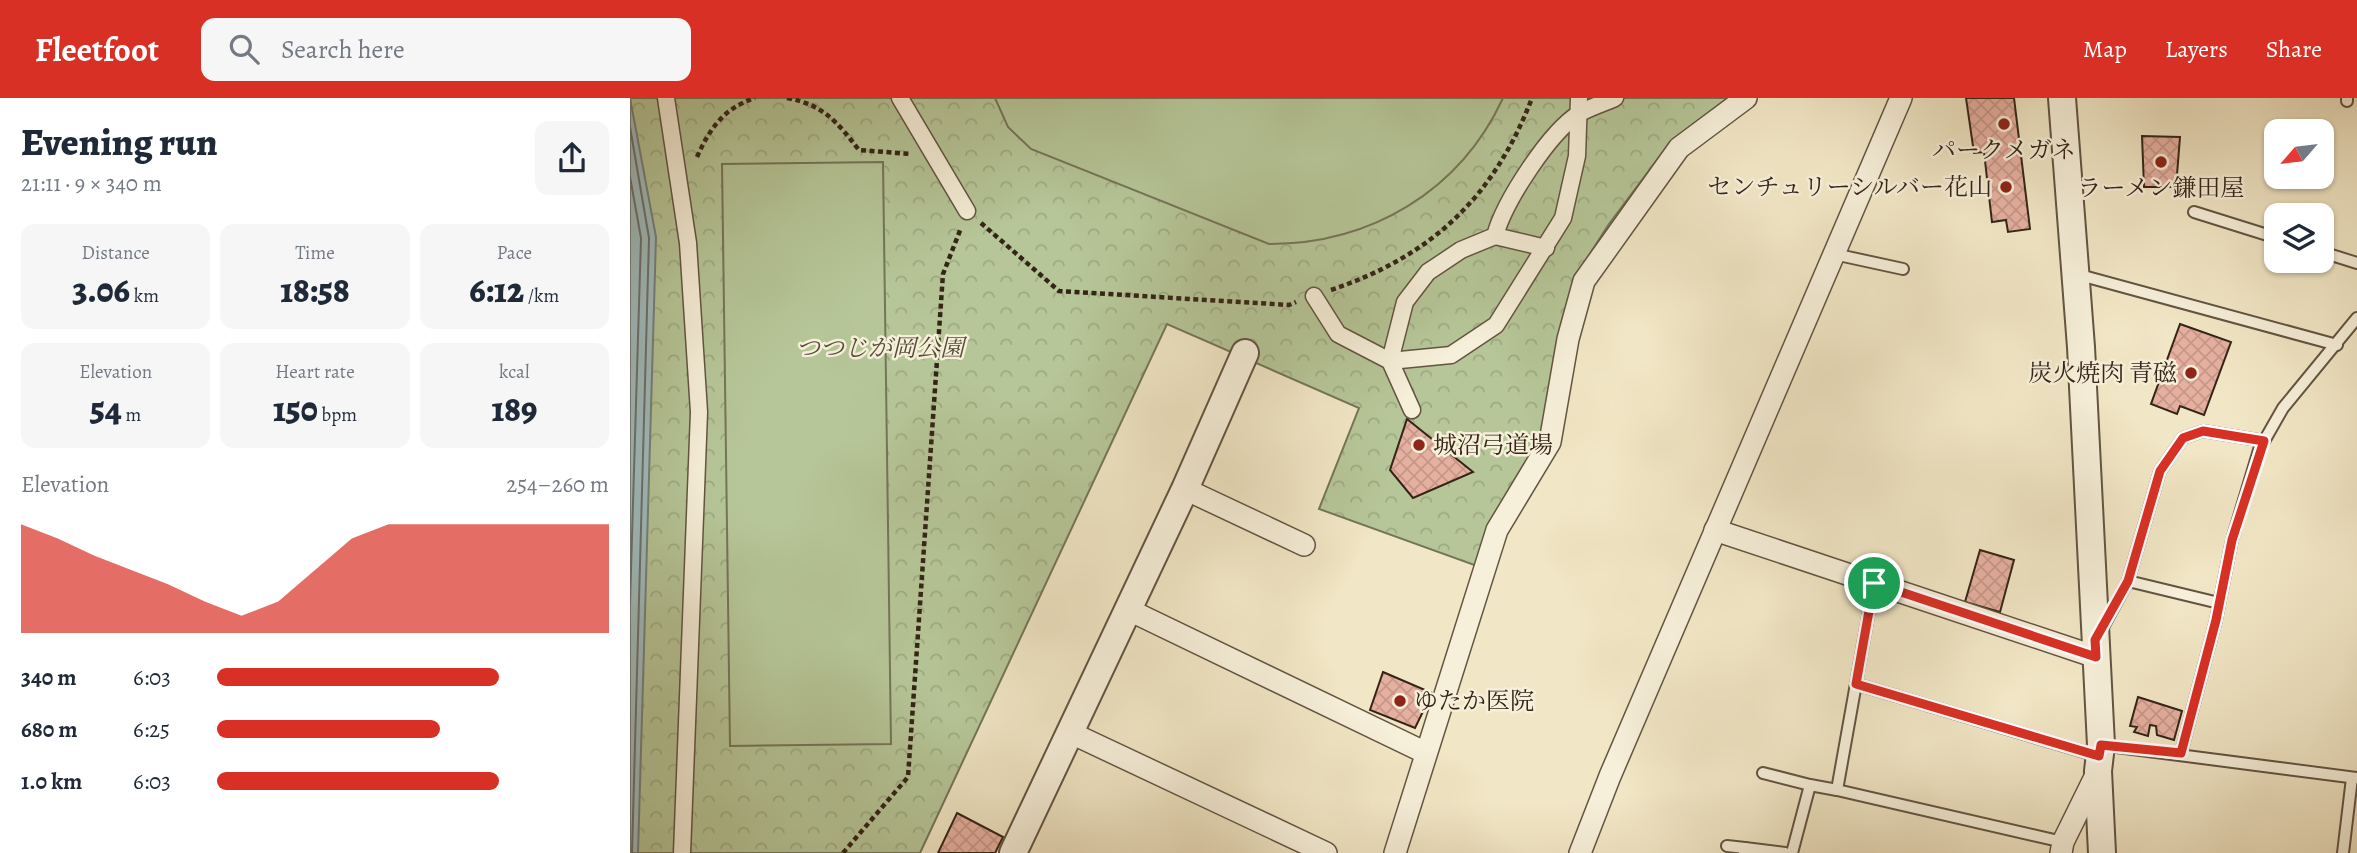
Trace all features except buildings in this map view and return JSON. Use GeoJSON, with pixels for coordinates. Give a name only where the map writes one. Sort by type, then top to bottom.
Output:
{"type":"FeatureCollection","features":[{"type":"Feature","properties":{"kind":"street"},"geometry":{"type":"LineString","coordinates":[[666,98],[688,243],[699,412],[682,853]]}},
{"type":"Feature","properties":{"kind":"street"},"geometry":{"type":"LineString","coordinates":[[900,98],[967,211]]}},
{"type":"Feature","properties":{"kind":"street"},"geometry":{"type":"LineString","coordinates":[[1495,236],[1500,217],[1538,156],[1579,106],[1615,98]]}},
{"type":"Feature","properties":{"kind":"street"},"geometry":{"type":"LineString","coordinates":[[1395,853],[1497,530],[1550,442],[1568,339],[1584,281],[1679,148],[1746,98]]}},
{"type":"Feature","properties":{"kind":"street"},"geometry":{"type":"LineString","coordinates":[[1580,853],[1715,530],[1901,98]]}},
{"type":"Feature","properties":{"kind":"street"},"geometry":{"type":"LineString","coordinates":[[2062,98],[2076,274],[2096,649],[2102,853]]}},
{"type":"Feature","properties":{"kind":"street"},"geometry":{"type":"LineString","coordinates":[[1314,296],[1338,334],[1390,361],[1451,355],[1496,325],[1563,218],[1577,156],[1579,106]]}},
{"type":"Feature","properties":{"kind":"street"},"geometry":{"type":"LineString","coordinates":[[1412,410],[1390,361],[1405,302],[1427,272],[1461,250],[1495,236],[1546,248]]}},
{"type":"Feature","properties":{"kind":"street"},"geometry":{"type":"LineString","coordinates":[[1016,852],[1245,354]]}},
{"type":"Feature","properties":{"kind":"street"},"geometry":{"type":"LineString","coordinates":[[1185,489],[1304,545]]}},
{"type":"Feature","properties":{"kind":"street"},"geometry":{"type":"LineString","coordinates":[[1715,530],[1874,583],[2096,649]]}},
{"type":"Feature","properties":{"kind":"street"},"geometry":{"type":"LineString","coordinates":[[1127,609],[1426,753]]}},
{"type":"Feature","properties":{"kind":"street"},"geometry":{"type":"LineString","coordinates":[[1069,732],[1326,853]]}},
{"type":"Feature","properties":{"kind":"street"},"geometry":{"type":"LineString","coordinates":[[2062,848],[2099,757]]}},
{"type":"Feature","properties":{"kind":"lane"},"geometry":{"type":"LineString","coordinates":[[2194,212],[2264,234]]}},
{"type":"Feature","properties":{"kind":"lane"},"geometry":{"type":"LineString","coordinates":[[1834,254],[1903,269]]}},
{"type":"Feature","properties":{"kind":"lane"},"geometry":{"type":"LineString","coordinates":[[2334,256],[2357,263]]}},
{"type":"Feature","properties":{"kind":"lane"},"geometry":{"type":"LineString","coordinates":[[2076,274],[2337,345]]}},
{"type":"Feature","properties":{"kind":"lane"},"geometry":{"type":"LineString","coordinates":[[2181,753],[2232,540],[2264,441],[2283,408],[2357,318]]}},
{"type":"Feature","properties":{"kind":"lane"},"geometry":{"type":"LineString","coordinates":[[2096,649],[2128,581],[2160,471],[2183,438],[2203,431],[2264,441]]}},
{"type":"Feature","properties":{"kind":"lane"},"geometry":{"type":"LineString","coordinates":[[2128,581],[2219,603]]}},
{"type":"Feature","properties":{"kind":"lane"},"geometry":{"type":"LineString","coordinates":[[1837,790],[1874,583]]}},
{"type":"Feature","properties":{"kind":"lane"},"geometry":{"type":"LineString","coordinates":[[1856,684],[2099,757],[2181,753],[2355,778],[2343,853]]}},
{"type":"Feature","properties":{"kind":"lane"},"geometry":{"type":"LineString","coordinates":[[1763,773],[2062,848]]}},
{"type":"Feature","properties":{"kind":"lane"},"geometry":{"type":"LineString","coordinates":[[1792,853],[1810,785]]}},
{"type":"Feature","properties":{"kind":"lane"},"geometry":{"type":"LineString","coordinates":[[1727,846],[1745,851],[1785,853]]}},
{"type":"Feature","properties":{"kind":"path"},"geometry":{"type":"LineString","coordinates":[[681,194],[708,132],[723,115],[741,103],[755,98]]}},
{"type":"Feature","properties":{"kind":"path"},"geometry":{"type":"LineString","coordinates":[[787,98],[819,107],[839,125],[859,150],[933,156]]}},
{"type":"Feature","properties":{"kind":"path"},"geometry":{"type":"LineString","coordinates":[[1338,288],[1393,264],[1424,246],[1461,215],[1492,178],[1517,137],[1532,98]]}},
{"type":"Feature","properties":{"kind":"path"},"geometry":{"type":"LineString","coordinates":[[843,853],[908,777],[943,274],[967,211],[1059,290],[1289,305]]}},
{"type":"Feature","properties":{"kind":"green space","name":"つつじが岡公園"},"geometry":{"type":"Polygon","coordinates":[[[630,98],[1729,98],[1672,140],[1609,224],[1575,277],[1540,438],[1488,525],[1477,566],[1319,509],[1359,408],[1167,324],[920,853],[630,853],[630,98]]]}},
{"type":"Feature","properties":{"kind":"green space"},"geometry":{"type":"Polygon","coordinates":[[[995,98],[1503,98],[1485,131],[1463,160],[1437,185],[1408,206],[1377,222],[1343,234],[1307,242],[1269,244],[1031,149],[1008,127],[995,98]]]}},
{"type":"Feature","properties":{"kind":"green space"},"geometry":{"type":"Polygon","coordinates":[[[883,162],[891,744],[730,746],[722,164],[883,162]]]}},
{"type":"Feature","properties":{"kind":"water"},"geometry":{"type":"Polygon","coordinates":[[[630,98],[656,237],[638,853],[630,853],[630,98]]]}},
{"type":"Feature","properties":{"kind":"place","name":"パークメガネ"},"geometry":{"type":"Point","coordinates":[2004,124]}},
{"type":"Feature","properties":{"kind":"place","name":"ラーメン鎌田屋"},"geometry":{"type":"Point","coordinates":[2161,162]}},
{"type":"Feature","properties":{"kind":"place","name":"センチュリーシルバー花山"},"geometry":{"type":"Point","coordinates":[2006,187]}},
{"type":"Feature","properties":{"kind":"place","name":"炭火焼肉 青磁"},"geometry":{"type":"Point","coordinates":[2191,373]}},
{"type":"Feature","properties":{"kind":"place","name":"城沼弓道場"},"geometry":{"type":"Point","coordinates":[1419,445]}},
{"type":"Feature","properties":{"kind":"place","name":"ゆたか医院"},"geometry":{"type":"Point","coordinates":[1400,701]}},
{"type":"Feature","properties":{"kind":"route"},"geometry":{"type":"LineString","coordinates":[[2203,431],[2264,441],[2232,540],[2216,620],[2181,753],[2101,745],[2099,756],[1856,684],[1874,583],[2096,657],[2095,640],[2128,581],[2160,471],[2183,438],[2203,431]]}}]}
